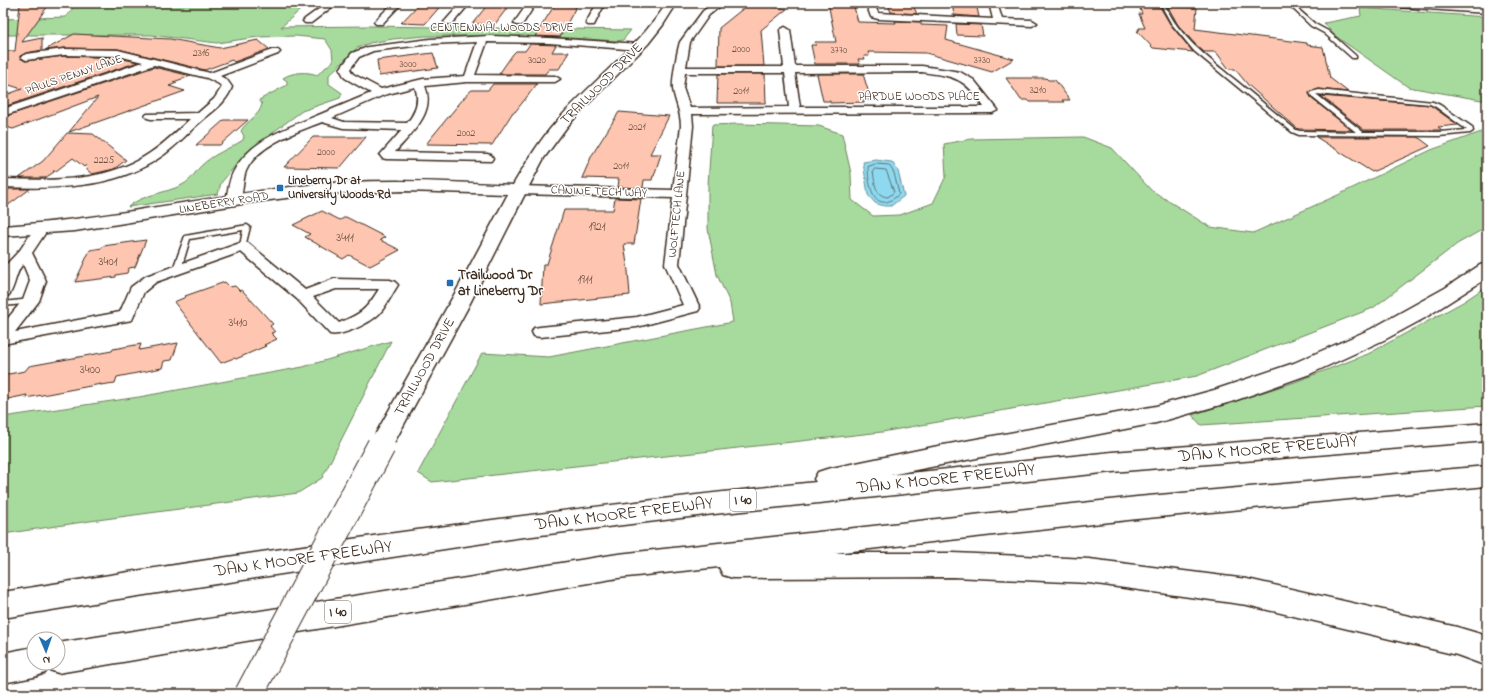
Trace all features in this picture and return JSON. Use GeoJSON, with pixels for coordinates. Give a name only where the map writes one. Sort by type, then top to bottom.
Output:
{"type":"FeatureCollection","features":[{"type":"Feature","properties":{"kind":"main road"},"geometry":{"type":"LineString","coordinates":[[1380,3],[1487,10]]}},
{"type":"Feature","properties":{"kind":"main road"},"geometry":{"type":"LineString","coordinates":[[714,502],[974,448],[1181,409],[1269,382],[1342,352],[1409,320],[1465,286],[1487,269]]}},
{"type":"Feature","properties":{"kind":"main road","name":"DAN K MOORE FREEWAY"},"geometry":{"type":"LineString","coordinates":[[3,605],[112,587],[508,528],[714,502],[1112,462],[1487,432]]}},
{"type":"Feature","properties":{"kind":"main road","name":"I 40"},"geometry":{"type":"LineString","coordinates":[[66,657],[618,566],[1137,508],[1487,476]]}},
{"type":"Feature","properties":{"kind":"main road"},"geometry":{"type":"LineString","coordinates":[[618,566],[953,565],[1090,572],[1247,592],[1457,641],[1487,652]]}},
{"type":"Feature","properties":{"kind":"main road"},"geometry":{"type":"LineString","coordinates":[[3,668],[26,664]]}},
{"type":"Feature","properties":{"kind":"street"},"geometry":{"type":"LineString","coordinates":[[308,21],[333,3]]}},
{"type":"Feature","properties":{"kind":"street"},"geometry":{"type":"LineString","coordinates":[[379,22],[398,3]]}},
{"type":"Feature","properties":{"kind":"street"},"geometry":{"type":"LineString","coordinates":[[449,22],[466,3]]}},
{"type":"Feature","properties":{"kind":"street"},"geometry":{"type":"LineString","coordinates":[[519,23],[532,3]]}},
{"type":"Feature","properties":{"kind":"street"},"geometry":{"type":"LineString","coordinates":[[591,23],[601,3]]}},
{"type":"Feature","properties":{"kind":"street","name":"TRAILWOOD DRIVE"},"geometry":{"type":"LineString","coordinates":[[249,694],[382,444],[437,346],[519,190],[546,144],[569,115],[639,47],[659,25],[672,3]]}},
{"type":"Feature","properties":{"kind":"street","name":"WOLFTECH LANE"},"geometry":{"type":"LineString","coordinates":[[540,332],[637,322],[692,308],[672,264],[687,126],[685,111],[678,88],[679,70],[685,42],[706,13],[720,3]]}},
{"type":"Feature","properties":{"kind":"street"},"geometry":{"type":"LineString","coordinates":[[870,3],[874,15],[878,16],[1032,23]]}},
{"type":"Feature","properties":{"kind":"street"},"geometry":{"type":"LineString","coordinates":[[993,3],[998,22]]}},
{"type":"Feature","properties":{"kind":"street"},"geometry":{"type":"LineString","coordinates":[[785,30],[794,110]]}},
{"type":"Feature","properties":{"kind":"street","name":"CENTENNIAL WOODS DRIVE"},"geometry":{"type":"LineString","coordinates":[[380,94],[349,76],[345,69],[352,58],[358,53],[370,49],[442,40],[558,40],[639,47]]}},
{"type":"Feature","properties":{"kind":"street"},"geometry":{"type":"LineString","coordinates":[[469,78],[483,40]]}},
{"type":"Feature","properties":{"kind":"street"},"geometry":{"type":"LineString","coordinates":[[3,183],[30,184],[73,182],[108,176],[133,167],[154,156],[216,104],[226,93],[228,87],[223,82],[211,76],[118,53],[64,52],[26,57]]}},
{"type":"Feature","properties":{"kind":"street"},"geometry":{"type":"LineString","coordinates":[[211,76],[275,52]]}},
{"type":"Feature","properties":{"kind":"street","name":"PAULS PENNY LANE"},"geometry":{"type":"LineString","coordinates":[[3,113],[153,62]]}},
{"type":"Feature","properties":{"kind":"street","name":"PARDUE WOODS PLACE"},"geometry":{"type":"LineString","coordinates":[[679,70],[922,69],[959,74],[967,78],[977,87],[992,110],[685,111]]}},
{"type":"Feature","properties":{"kind":"street"},"geometry":{"type":"LineString","coordinates":[[233,201],[237,178],[246,160],[271,140],[380,94],[419,84],[469,78],[555,79]]}},
{"type":"Feature","properties":{"kind":"street"},"geometry":{"type":"LineString","coordinates":[[419,84],[423,92],[422,110],[410,127],[386,155],[487,158]]}},
{"type":"Feature","properties":{"kind":"street"},"geometry":{"type":"LineString","coordinates":[[150,116],[200,116]]}},
{"type":"Feature","properties":{"kind":"street"},"geometry":{"type":"LineString","coordinates":[[322,118],[343,125],[410,127]]}},
{"type":"Feature","properties":{"kind":"street","name":"LINEBERRY ROAD"},"geometry":{"type":"LineString","coordinates":[[3,231],[41,229],[106,221],[317,189],[426,187],[519,190]]}},
{"type":"Feature","properties":{"kind":"street","name":"CANINE TECH WAY"},"geometry":{"type":"LineString","coordinates":[[519,190],[679,194]]}},
{"type":"Feature","properties":{"kind":"street"},"geometry":{"type":"LineString","coordinates":[[3,292],[8,282],[6,275],[25,253],[41,229]]}},
{"type":"Feature","properties":{"kind":"street"},"geometry":{"type":"LineString","coordinates":[[3,339],[126,316],[137,290],[152,279],[243,246],[303,296],[336,330],[358,321],[373,311],[390,286],[334,284],[303,296]]}},
{"type":"Feature","properties":{"kind":"street"},"geometry":{"type":"LineString","coordinates":[[3,335],[31,301],[38,281],[25,253]]}},
{"type":"Feature","properties":{"kind":"lane"},"geometry":{"type":"LineString","coordinates":[[1162,3],[1170,19],[1181,35],[1196,50],[1294,131],[1305,134],[1439,134],[1470,131],[1470,128],[1438,106],[1431,103],[1313,93],[1314,97],[1361,133]]}},
{"type":"Feature","properties":{"kind":"lane"},"geometry":{"type":"LineString","coordinates":[[1289,3],[1313,25],[1326,32],[1354,57]]}},
{"type":"Feature","properties":{"kind":"lane"},"geometry":{"type":"LineString","coordinates":[[177,269],[187,237],[247,227],[243,246]]}},
{"type":"Feature","properties":{"kind":"lane"},"geometry":{"type":"LineString","coordinates":[[3,304],[31,301]]}},
{"type":"Feature","properties":{"kind":"green space"},"geometry":{"type":"Polygon","coordinates":[[[77,3],[307,4],[281,27],[370,26],[631,30],[623,40],[618,41],[494,36],[425,36],[370,43],[357,48],[329,75],[329,84],[342,93],[340,98],[302,111],[276,130],[240,160],[221,183],[218,194],[128,207],[140,199],[186,183],[206,162],[243,140],[244,136],[241,131],[243,127],[259,112],[262,104],[259,100],[287,85],[287,81],[283,78],[291,74],[309,73],[317,75],[333,61],[332,50],[325,39],[296,36],[258,37],[217,43],[151,35],[3,35],[3,19],[66,17],[77,3]]]}},
{"type":"Feature","properties":{"kind":"green space"},"geometry":{"type":"Polygon","coordinates":[[[1360,8],[1487,17],[1487,101],[1408,87],[1334,35],[1324,23],[1361,16],[1360,8]]]}},
{"type":"Feature","properties":{"kind":"green space"},"geometry":{"type":"Polygon","coordinates":[[[738,124],[819,126],[842,134],[851,173],[852,200],[873,216],[900,215],[933,203],[946,176],[944,144],[971,139],[1083,137],[1112,148],[1151,190],[1210,227],[1253,233],[1338,195],[1431,150],[1487,130],[1487,227],[1457,244],[1373,308],[1197,376],[882,432],[432,482],[418,473],[482,353],[549,357],[733,322],[730,303],[717,275],[708,229],[708,185],[712,125],[738,124]]]}},
{"type":"Feature","properties":{"kind":"green space"},"geometry":{"type":"Polygon","coordinates":[[[1487,286],[1487,406],[1201,425],[1192,415],[1295,382],[1368,354],[1463,302],[1487,286]]]}},
{"type":"Feature","properties":{"kind":"green space"},"geometry":{"type":"Polygon","coordinates":[[[391,341],[322,478],[298,493],[3,534],[3,417],[139,397],[303,367],[391,341]]]}},
{"type":"Feature","properties":{"kind":"water"},"geometry":{"type":"Polygon","coordinates":[[[876,160],[892,162],[898,171],[904,196],[891,206],[884,206],[875,203],[868,195],[863,162],[876,160]]]}},
{"type":"Feature","properties":{"kind":"building"},"geometry":{"type":"Polygon","coordinates":[[[50,3],[22,42],[42,38],[42,50],[26,53],[20,56],[20,58],[25,61],[64,56],[118,58],[138,62],[3,107],[3,96],[22,89],[3,83],[3,51],[15,51],[20,4],[50,3]]]}},
{"type":"Feature","properties":{"kind":"building"},"geometry":{"type":"Polygon","coordinates":[[[420,3],[443,3],[425,24],[401,23],[420,3]]]}},
{"type":"Feature","properties":{"kind":"building"},"geometry":{"type":"Polygon","coordinates":[[[489,3],[511,3],[495,24],[472,24],[489,3]]]}},
{"type":"Feature","properties":{"kind":"building"},"geometry":{"type":"Polygon","coordinates":[[[556,3],[578,3],[560,37],[535,36],[556,3]]]}},
{"type":"Feature","properties":{"kind":"building"},"geometry":{"type":"Polygon","coordinates":[[[750,3],[787,9],[761,30],[764,66],[718,66],[719,28],[750,3]]]}},
{"type":"Feature","properties":{"kind":"building"},"geometry":{"type":"Polygon","coordinates":[[[828,3],[853,3],[858,22],[921,22],[921,25],[948,26],[946,40],[1014,59],[992,72],[926,53],[868,52],[869,56],[864,56],[865,59],[858,59],[860,64],[815,64],[811,45],[816,45],[815,42],[836,42],[828,3]]]}},
{"type":"Feature","properties":{"kind":"building"},"geometry":{"type":"Polygon","coordinates":[[[887,3],[912,3],[917,14],[891,12],[887,3]]]}},
{"type":"Feature","properties":{"kind":"building"},"geometry":{"type":"Polygon","coordinates":[[[952,3],[976,3],[979,17],[954,15],[952,3]]]}},
{"type":"Feature","properties":{"kind":"building"},"geometry":{"type":"Polygon","coordinates":[[[1139,6],[1160,7],[1170,24],[1193,52],[1153,48],[1137,31],[1139,31],[1139,28],[1145,28],[1139,14],[1142,14],[1139,6]]]}},
{"type":"Feature","properties":{"kind":"building"},"geometry":{"type":"Polygon","coordinates":[[[1168,7],[1197,8],[1195,29],[1307,43],[1307,45],[1323,47],[1330,78],[1348,92],[1319,89],[1311,91],[1309,94],[1312,99],[1352,130],[1298,129],[1248,85],[1235,69],[1229,69],[1216,52],[1204,52],[1195,44],[1178,25],[1168,7]]]}},
{"type":"Feature","properties":{"kind":"building"},"geometry":{"type":"Polygon","coordinates":[[[956,24],[981,25],[983,36],[957,35],[956,24]]]}},
{"type":"Feature","properties":{"kind":"building"},"geometry":{"type":"Polygon","coordinates":[[[74,34],[170,39],[220,48],[258,40],[269,49],[234,62],[232,60],[205,70],[118,49],[64,48],[45,50],[74,34]]]}},
{"type":"Feature","properties":{"kind":"building"},"geometry":{"type":"Polygon","coordinates":[[[530,44],[556,45],[552,52],[569,52],[559,69],[549,69],[545,74],[499,74],[516,51],[525,51],[530,44]]]}},
{"type":"Feature","properties":{"kind":"building"},"geometry":{"type":"Polygon","coordinates":[[[433,53],[438,68],[379,76],[377,60],[433,53]]]}},
{"type":"Feature","properties":{"kind":"building"},"geometry":{"type":"Polygon","coordinates":[[[154,67],[191,76],[173,82],[177,83],[169,86],[185,91],[69,132],[98,97],[13,129],[3,126],[3,117],[154,67]]]}},
{"type":"Feature","properties":{"kind":"building"},"geometry":{"type":"Polygon","coordinates":[[[718,74],[765,74],[766,103],[717,103],[718,74]]]}},
{"type":"Feature","properties":{"kind":"building"},"geometry":{"type":"Polygon","coordinates":[[[817,74],[863,74],[871,100],[864,100],[864,102],[830,103],[830,101],[823,101],[817,74]]]}},
{"type":"Feature","properties":{"kind":"building"},"geometry":{"type":"Polygon","coordinates":[[[1006,78],[1046,78],[1048,80],[1055,80],[1070,100],[1062,100],[1064,102],[1030,102],[1028,100],[1021,100],[1006,78]]]}},
{"type":"Feature","properties":{"kind":"building"},"geometry":{"type":"Polygon","coordinates":[[[493,84],[537,84],[515,112],[513,112],[492,145],[426,144],[468,93],[472,90],[488,90],[493,84]]]}},
{"type":"Feature","properties":{"kind":"building"},"geometry":{"type":"Polygon","coordinates":[[[1321,96],[1430,105],[1458,125],[1438,127],[1442,130],[1364,130],[1321,96]]]}},
{"type":"Feature","properties":{"kind":"building"},"geometry":{"type":"Polygon","coordinates":[[[619,112],[669,116],[650,154],[661,154],[654,176],[652,180],[644,180],[643,188],[618,187],[619,179],[582,178],[592,155],[619,112]]]}},
{"type":"Feature","properties":{"kind":"building"},"geometry":{"type":"Polygon","coordinates":[[[224,120],[248,120],[220,145],[196,145],[224,120]]]}},
{"type":"Feature","properties":{"kind":"building"},"geometry":{"type":"Polygon","coordinates":[[[67,133],[93,134],[126,160],[114,169],[92,174],[87,170],[86,165],[84,167],[73,158],[45,178],[19,178],[43,161],[67,133]]]}},
{"type":"Feature","properties":{"kind":"building"},"geometry":{"type":"Polygon","coordinates":[[[313,137],[366,137],[340,168],[284,167],[313,137]]]}},
{"type":"Feature","properties":{"kind":"building"},"geometry":{"type":"Polygon","coordinates":[[[1316,137],[1418,137],[1430,146],[1372,172],[1316,137]]]}},
{"type":"Feature","properties":{"kind":"building"},"geometry":{"type":"Polygon","coordinates":[[[30,189],[3,209],[3,190],[30,189]]]}},
{"type":"Feature","properties":{"kind":"building"},"geometry":{"type":"Polygon","coordinates":[[[615,198],[641,199],[634,244],[624,244],[630,295],[541,304],[543,264],[547,264],[564,210],[613,210],[615,198]]]}},
{"type":"Feature","properties":{"kind":"building"},"geometry":{"type":"Polygon","coordinates":[[[322,211],[340,220],[346,217],[385,237],[380,240],[400,250],[370,266],[349,255],[343,259],[305,237],[310,234],[293,225],[322,211]]]}},
{"type":"Feature","properties":{"kind":"building"},"geometry":{"type":"Polygon","coordinates":[[[146,240],[135,267],[129,268],[127,273],[116,275],[116,277],[75,282],[90,250],[102,248],[103,246],[146,240]]]}},
{"type":"Feature","properties":{"kind":"building"},"geometry":{"type":"Polygon","coordinates":[[[225,282],[230,287],[235,286],[240,291],[242,290],[273,324],[270,326],[275,332],[271,333],[277,339],[264,345],[266,346],[236,359],[234,358],[221,363],[174,302],[186,297],[185,296],[225,282]]]}},
{"type":"Feature","properties":{"kind":"building"},"geometry":{"type":"Polygon","coordinates":[[[178,343],[172,360],[164,361],[162,368],[117,377],[115,383],[100,385],[101,384],[26,398],[27,395],[3,400],[3,375],[25,371],[29,366],[112,351],[113,349],[141,344],[139,350],[178,343]]]}},
{"type":"Feature","properties":{"kind":"place","name":"Lineberry Dr at University Woods Rd"},"geometry":{"type":"Point","coordinates":[280,188]}},
{"type":"Feature","properties":{"kind":"place","name":"Trailwood Dr at Lineberry Dr"},"geometry":{"type":"Point","coordinates":[450,283]}}]}
